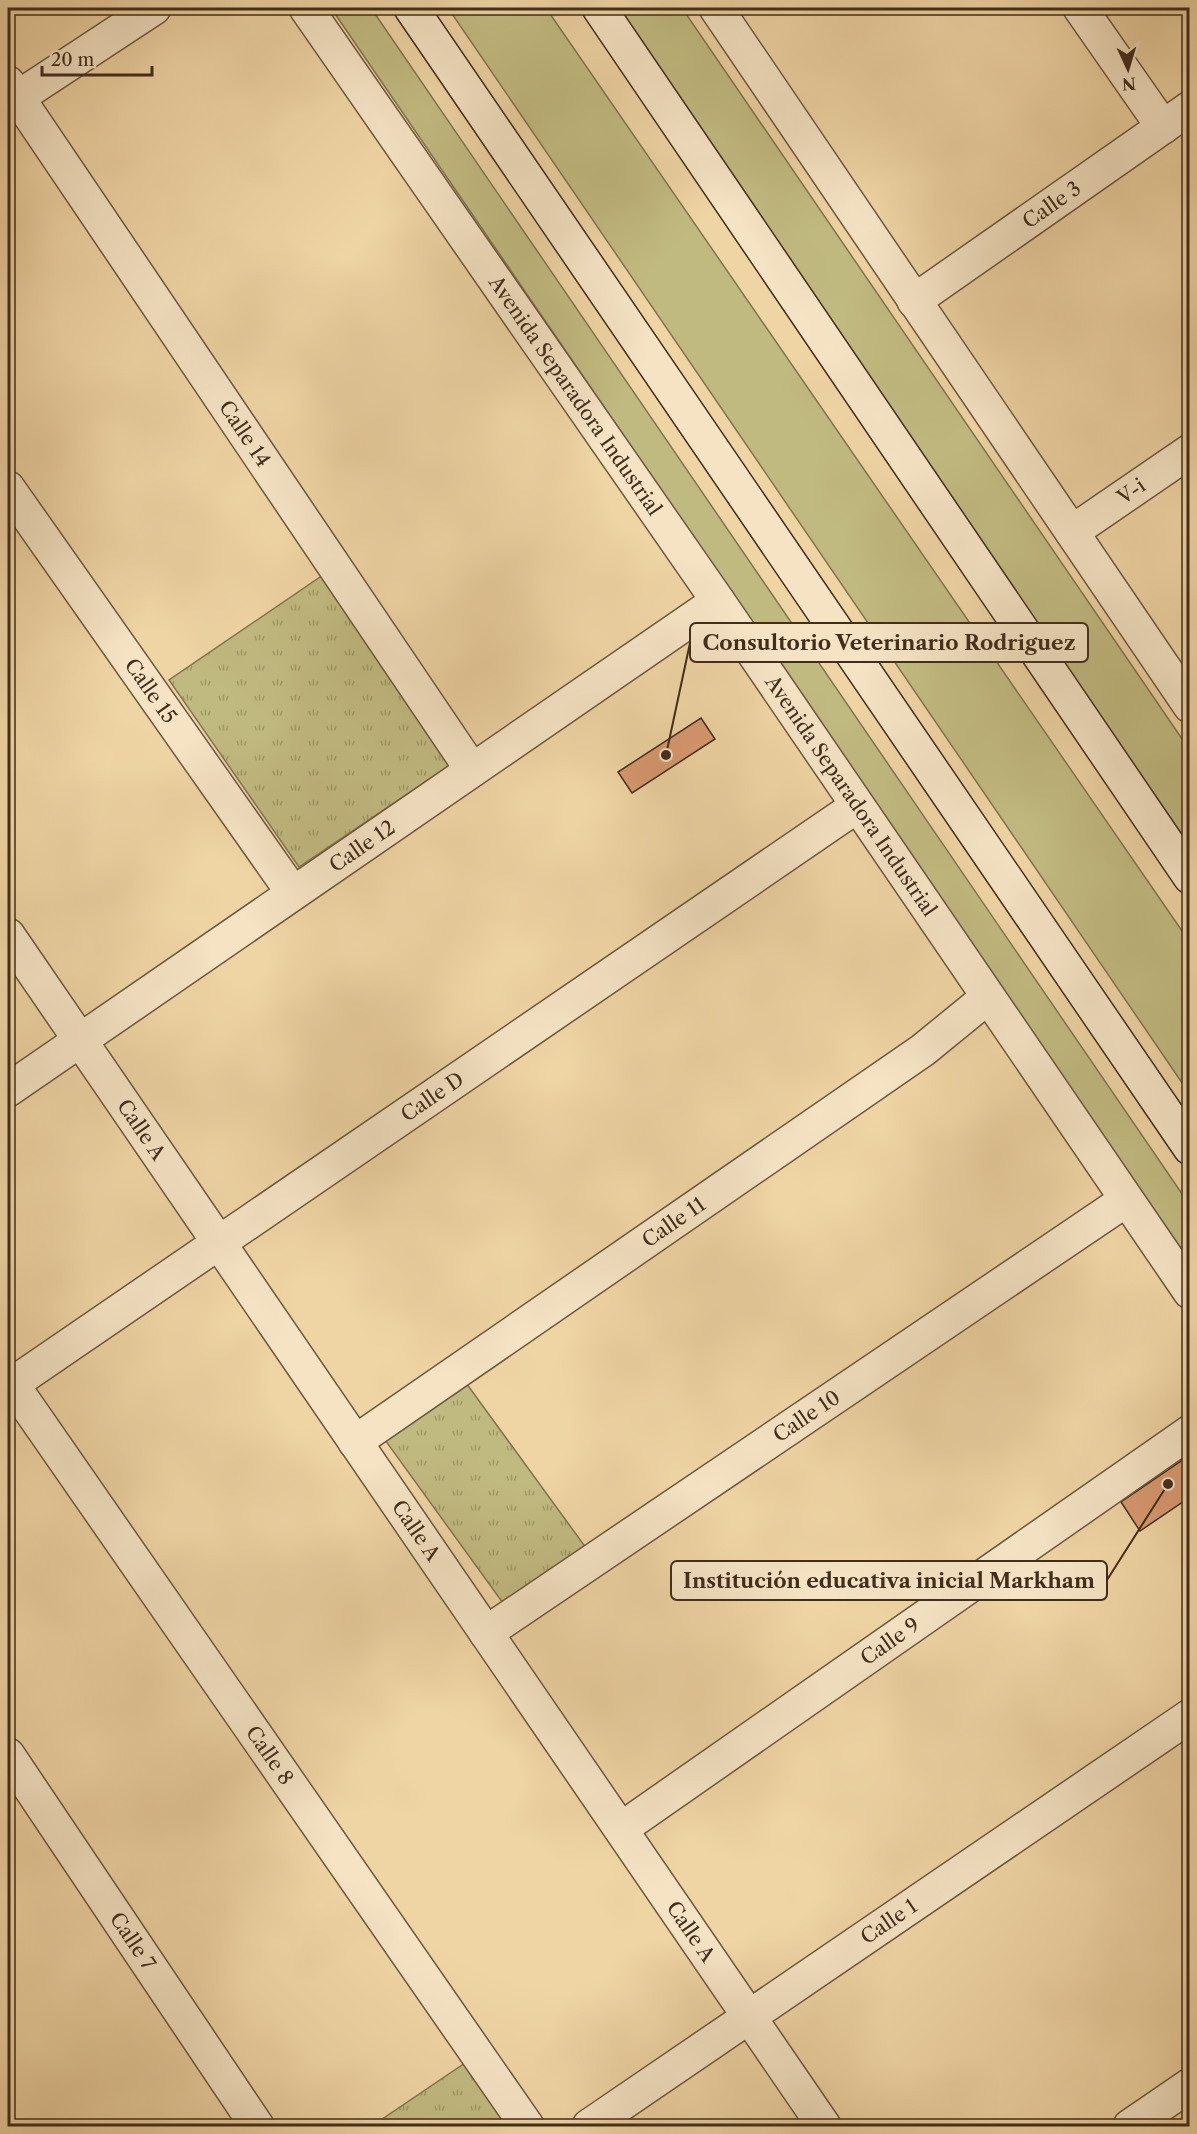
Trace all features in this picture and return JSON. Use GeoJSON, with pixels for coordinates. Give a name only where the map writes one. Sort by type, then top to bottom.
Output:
{"type":"FeatureCollection","features":[{"type":"Feature","properties":{"kind":"street"},"geometry":{"type":"LineString","coordinates":[[11,95],[154,8]]}},
{"type":"Feature","properties":{"kind":"street","name":"Avenida Separadora Industrial"},"geometry":{"type":"LineString","coordinates":[[306,8],[718,601],[1190,1292]]}},
{"type":"Feature","properties":{"kind":"street"},"geometry":{"type":"LineString","coordinates":[[411,8],[1190,1148]]}},
{"type":"Feature","properties":{"kind":"street"},"geometry":{"type":"LineString","coordinates":[[599,8],[1190,877]]}},
{"type":"Feature","properties":{"kind":"street"},"geometry":{"type":"LineString","coordinates":[[716,8],[1190,706]]}},
{"type":"Feature","properties":{"kind":"street"},"geometry":{"type":"LineString","coordinates":[[1080,8],[1163,127]]}},
{"type":"Feature","properties":{"kind":"street","name":"Calle 14"},"geometry":{"type":"LineString","coordinates":[[11,95],[472,770]]}},
{"type":"Feature","properties":{"kind":"street","name":"Calle 3"},"geometry":{"type":"LineString","coordinates":[[914,301],[1190,108]]}},
{"type":"Feature","properties":{"kind":"street","name":"V-i"},"geometry":{"type":"LineString","coordinates":[[1072,532],[1190,450]]}},
{"type":"Feature","properties":{"kind":"street","name":"Calle 15"},"geometry":{"type":"LineString","coordinates":[[8,488],[293,893]]}},
{"type":"Feature","properties":{"kind":"street","name":"Calle 12"},"geometry":{"type":"LineString","coordinates":[[8,1090],[718,601]]}},
{"type":"Feature","properties":{"kind":"street","name":"Calle D"},"geometry":{"type":"LineString","coordinates":[[10,1385],[857,806]]}},
{"type":"Feature","properties":{"kind":"street","name":"Calle A"},"geometry":{"type":"LineString","coordinates":[[8,935],[824,2127]]}},
{"type":"Feature","properties":{"kind":"street","name":"Calle 11"},"geometry":{"type":"LineString","coordinates":[[355,1442],[923,1050],[988,998]]}},
{"type":"Feature","properties":{"kind":"street","name":"Calle 10"},"geometry":{"type":"LineString","coordinates":[[486,1633],[1126,1200]]}},
{"type":"Feature","properties":{"kind":"street","name":"Calle 8"},"geometry":{"type":"LineString","coordinates":[[10,1385],[527,2127]]}},
{"type":"Feature","properties":{"kind":"street","name":"Calle 9"},"geometry":{"type":"LineString","coordinates":[[621,1829],[1190,1432]]}},
{"type":"Feature","properties":{"kind":"street","name":"Calle 1"},"geometry":{"type":"LineString","coordinates":[[589,2127],[1190,1716]]}},
{"type":"Feature","properties":{"kind":"street","name":"Calle 7"},"geometry":{"type":"LineString","coordinates":[[8,1755],[257,2127]]}},
{"type":"Feature","properties":{"kind":"street"},"geometry":{"type":"LineString","coordinates":[[1130,2127],[1190,2085]]}},
{"type":"Feature","properties":{"kind":"green space"},"geometry":{"type":"Polygon","coordinates":[[[331,8],[371,8],[1189,1204],[1189,1261],[331,8]]]}},
{"type":"Feature","properties":{"kind":"green space"},"geometry":{"type":"Polygon","coordinates":[[[448,8],[546,8],[1189,941],[1189,1093],[448,8]]]}},
{"type":"Feature","properties":{"kind":"green space"},"geometry":{"type":"Polygon","coordinates":[[[614,8],[682,8],[1189,749],[1189,845],[614,8]]]}},
{"type":"Feature","properties":{"kind":"green space"},"geometry":{"type":"Polygon","coordinates":[[[323,575],[453,763],[299,867],[169,680],[323,575]]]}},
{"type":"Feature","properties":{"kind":"green space"},"geometry":{"type":"Polygon","coordinates":[[[461,1376],[589,1552],[508,1610],[380,1433],[461,1376]]]}},
{"type":"Feature","properties":{"kind":"green space"},"geometry":{"type":"Polygon","coordinates":[[[468,2061],[511,2126],[372,2126],[468,2061]]]}},
{"type":"Feature","properties":{"kind":"building"},"geometry":{"type":"Polygon","coordinates":[[[701,718],[715,739],[632,793],[618,772],[701,718]]]}},
{"type":"Feature","properties":{"kind":"building"},"geometry":{"type":"Polygon","coordinates":[[[1190,1455],[1190,1497],[1140,1531],[1121,1502],[1190,1455]]]}},
{"type":"Feature","properties":{"kind":"place","name":"Consultorio Veterinario Rodriguez"},"geometry":{"type":"Point","coordinates":[666,755]}},
{"type":"Feature","properties":{"kind":"place","name":"Institución educativa inicial Markham"},"geometry":{"type":"Point","coordinates":[1168,1484]}}]}
